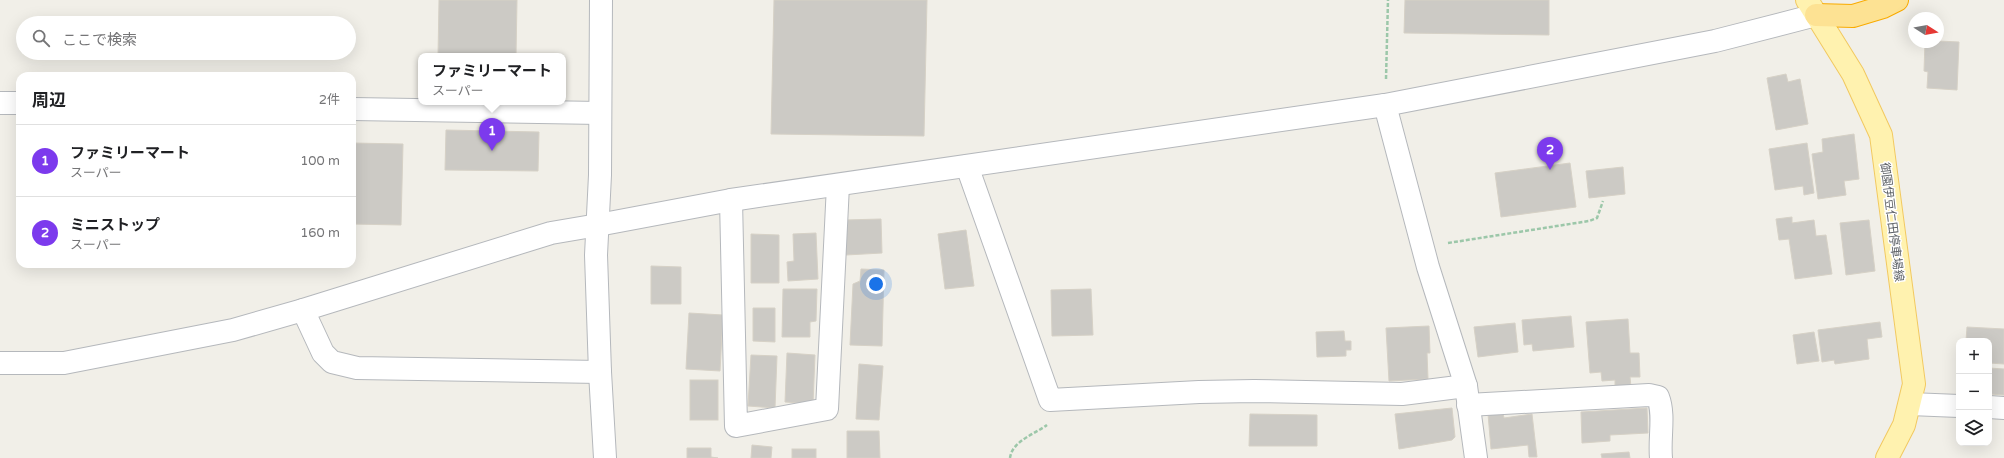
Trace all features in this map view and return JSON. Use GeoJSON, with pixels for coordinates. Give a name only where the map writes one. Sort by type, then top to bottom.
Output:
{"type":"FeatureCollection","features":[{"type":"Feature","properties":{"kind":"highway"},"geometry":{"type":"LineString","coordinates":[[1812,7],[1842,0]]}},
{"type":"Feature","properties":{"kind":"highway"},"geometry":{"type":"LineString","coordinates":[[1812,7],[1853,16],[1883,7],[1897,0]]}},
{"type":"Feature","properties":{"kind":"main road","name":"御園伊豆仁田停車場線"},"geometry":{"type":"LineString","coordinates":[[1812,7],[1853,74],[1881,135],[1914,384],[1904,425],[1887,458]]}},
{"type":"Feature","properties":{"kind":"street"},"geometry":{"type":"LineString","coordinates":[[601,0],[598,226],[596,255],[605,458]]}},
{"type":"Feature","properties":{"kind":"street"},"geometry":{"type":"LineString","coordinates":[[0,363],[64,363],[233,330],[303,310],[551,233],[598,226],[731,200],[1385,105],[1715,41],[1812,7]]}},
{"type":"Feature","properties":{"kind":"street"},"geometry":{"type":"LineString","coordinates":[[0,103],[16,103]]}},
{"type":"Feature","properties":{"kind":"street"},"geometry":{"type":"LineString","coordinates":[[1385,105],[1423,246],[1467,396],[1476,458]]}},
{"type":"Feature","properties":{"kind":"street"},"geometry":{"type":"LineString","coordinates":[[356,109],[600,113]]}},
{"type":"Feature","properties":{"kind":"street"},"geometry":{"type":"LineString","coordinates":[[966,166],[1050,400],[1199,392],[1254,391],[1467,396],[1649,395],[1658,397],[1661,413],[1660,443],[1662,458]]}},
{"type":"Feature","properties":{"kind":"street"},"geometry":{"type":"LineString","coordinates":[[731,200],[736,426],[827,410],[838,185]]}},
{"type":"Feature","properties":{"kind":"street"},"geometry":{"type":"LineString","coordinates":[[303,310],[323,353],[332,362],[357,368],[600,372]]}},
{"type":"Feature","properties":{"kind":"street"},"geometry":{"type":"LineString","coordinates":[[1910,404],[1956,406]]}},
{"type":"Feature","properties":{"kind":"street"},"geometry":{"type":"LineString","coordinates":[[1992,407],[2004,408]]}},
{"type":"Feature","properties":{"kind":"path"},"geometry":{"type":"LineString","coordinates":[[1385,105],[1388,0]]}},
{"type":"Feature","properties":{"kind":"path"},"geometry":{"type":"LineString","coordinates":[[1423,246],[1589,221],[1597,218],[1603,201]]}},
{"type":"Feature","properties":{"kind":"path"},"geometry":{"type":"LineString","coordinates":[[1010,458],[1011,453],[1020,442],[1049,423],[1052,410],[1050,400]]}},
{"type":"Feature","properties":{"kind":"building"},"geometry":{"type":"Polygon","coordinates":[[[439,0],[517,0],[516,53],[438,53],[439,0]]]}},
{"type":"Feature","properties":{"kind":"building"},"geometry":{"type":"Polygon","coordinates":[[[774,0],[927,0],[924,136],[771,134],[774,0]]]}},
{"type":"Feature","properties":{"kind":"building"},"geometry":{"type":"Polygon","coordinates":[[[1405,0],[1549,0],[1549,35],[1404,33],[1405,0]]]}},
{"type":"Feature","properties":{"kind":"building"},"geometry":{"type":"Polygon","coordinates":[[[1944,41],[1959,42],[1957,90],[1927,88],[1928,72],[1924,71],[1925,48],[1944,48],[1944,41]]]}},
{"type":"Feature","properties":{"kind":"building"},"geometry":{"type":"Polygon","coordinates":[[[1786,74],[1788,82],[1800,79],[1808,124],[1776,130],[1767,78],[1786,74]]]}},
{"type":"Feature","properties":{"kind":"building"},"geometry":{"type":"Polygon","coordinates":[[[446,130],[539,132],[538,171],[445,170],[446,130]]]}},
{"type":"Feature","properties":{"kind":"building"},"geometry":{"type":"Polygon","coordinates":[[[1854,134],[1859,179],[1844,181],[1846,195],[1818,199],[1812,154],[1823,152],[1822,139],[1854,134]]]}},
{"type":"Feature","properties":{"kind":"building"},"geometry":{"type":"Polygon","coordinates":[[[356,143],[403,144],[401,225],[356,224],[356,143]]]}},
{"type":"Feature","properties":{"kind":"building"},"geometry":{"type":"Polygon","coordinates":[[[1807,143],[1814,193],[1804,195],[1803,186],[1775,190],[1769,149],[1807,143]]]}},
{"type":"Feature","properties":{"kind":"building"},"geometry":{"type":"Polygon","coordinates":[[[1570,163],[1576,207],[1501,217],[1495,173],[1570,163]]]}},
{"type":"Feature","properties":{"kind":"building"},"geometry":{"type":"Polygon","coordinates":[[[1623,167],[1625,194],[1589,198],[1586,171],[1623,167]]]}},
{"type":"Feature","properties":{"kind":"building"},"geometry":{"type":"Polygon","coordinates":[[[1792,217],[1792,223],[1814,220],[1816,236],[1826,235],[1832,274],[1795,279],[1789,239],[1779,240],[1776,219],[1792,217]]]}},
{"type":"Feature","properties":{"kind":"building"},"geometry":{"type":"Polygon","coordinates":[[[881,219],[882,253],[846,255],[845,220],[881,219]]]}},
{"type":"Feature","properties":{"kind":"building"},"geometry":{"type":"Polygon","coordinates":[[[1869,220],[1875,271],[1846,275],[1840,223],[1869,220]]]}},
{"type":"Feature","properties":{"kind":"building"},"geometry":{"type":"Polygon","coordinates":[[[966,230],[974,286],[945,289],[938,234],[966,230]]]}},
{"type":"Feature","properties":{"kind":"building"},"geometry":{"type":"Polygon","coordinates":[[[816,233],[818,279],[788,281],[787,262],[794,261],[793,234],[816,233]]]}},
{"type":"Feature","properties":{"kind":"building"},"geometry":{"type":"Polygon","coordinates":[[[751,234],[779,235],[779,283],[751,283],[751,234]]]}},
{"type":"Feature","properties":{"kind":"building"},"geometry":{"type":"Polygon","coordinates":[[[651,266],[681,267],[681,304],[651,304],[651,266]]]}},
{"type":"Feature","properties":{"kind":"building"},"geometry":{"type":"Polygon","coordinates":[[[861,269],[884,270],[882,346],[850,345],[853,284],[860,281],[861,269]]]}},
{"type":"Feature","properties":{"kind":"building"},"geometry":{"type":"Polygon","coordinates":[[[783,289],[817,289],[816,321],[810,322],[810,337],[782,337],[783,289]]]}},
{"type":"Feature","properties":{"kind":"building"},"geometry":{"type":"Polygon","coordinates":[[[1091,289],[1093,335],[1052,336],[1051,290],[1091,289]]]}},
{"type":"Feature","properties":{"kind":"building"},"geometry":{"type":"Polygon","coordinates":[[[753,308],[775,308],[775,342],[753,341],[753,308]]]}},
{"type":"Feature","properties":{"kind":"building"},"geometry":{"type":"Polygon","coordinates":[[[689,313],[723,315],[720,371],[686,369],[689,313]]]}},
{"type":"Feature","properties":{"kind":"building"},"geometry":{"type":"Polygon","coordinates":[[[1571,316],[1574,347],[1533,351],[1532,344],[1524,345],[1522,320],[1571,316]]]}},
{"type":"Feature","properties":{"kind":"building"},"geometry":{"type":"Polygon","coordinates":[[[1628,319],[1630,353],[1639,353],[1640,377],[1630,377],[1631,387],[1615,388],[1615,380],[1602,381],[1601,372],[1590,373],[1586,322],[1628,319]]]}},
{"type":"Feature","properties":{"kind":"building"},"geometry":{"type":"Polygon","coordinates":[[[1880,322],[1882,337],[1867,339],[1869,359],[1835,364],[1834,360],[1822,362],[1818,330],[1880,322]]]}},
{"type":"Feature","properties":{"kind":"building"},"geometry":{"type":"Polygon","coordinates":[[[1515,323],[1518,352],[1478,357],[1474,327],[1515,323]]]}},
{"type":"Feature","properties":{"kind":"building"},"geometry":{"type":"Polygon","coordinates":[[[1429,326],[1430,353],[1427,353],[1428,379],[1389,381],[1386,328],[1429,326]]]}},
{"type":"Feature","properties":{"kind":"building"},"geometry":{"type":"Polygon","coordinates":[[[1967,327],[2004,329],[2004,364],[1992,363],[1992,338],[1966,338],[1967,327]]]}},
{"type":"Feature","properties":{"kind":"building"},"geometry":{"type":"Polygon","coordinates":[[[1344,331],[1345,341],[1351,341],[1351,350],[1346,350],[1346,356],[1317,357],[1316,332],[1344,331]]]}},
{"type":"Feature","properties":{"kind":"building"},"geometry":{"type":"Polygon","coordinates":[[[1814,332],[1819,361],[1797,364],[1793,335],[1814,332]]]}},
{"type":"Feature","properties":{"kind":"building"},"geometry":{"type":"Polygon","coordinates":[[[787,353],[815,355],[813,404],[785,402],[787,353]]]}},
{"type":"Feature","properties":{"kind":"building"},"geometry":{"type":"Polygon","coordinates":[[[751,355],[777,356],[775,408],[748,406],[751,355]]]}},
{"type":"Feature","properties":{"kind":"building"},"geometry":{"type":"Polygon","coordinates":[[[859,364],[883,366],[879,420],[856,419],[859,364]]]}},
{"type":"Feature","properties":{"kind":"building"},"geometry":{"type":"Polygon","coordinates":[[[1992,368],[2004,369],[2004,395],[1992,394],[1992,368]]]}},
{"type":"Feature","properties":{"kind":"building"},"geometry":{"type":"Polygon","coordinates":[[[690,380],[718,380],[718,420],[690,420],[690,380]]]}},
{"type":"Feature","properties":{"kind":"building"},"geometry":{"type":"Polygon","coordinates":[[[1452,408],[1455,437],[1452,440],[1399,449],[1395,414],[1452,408]]]}},
{"type":"Feature","properties":{"kind":"building"},"geometry":{"type":"Polygon","coordinates":[[[1647,408],[1648,433],[1610,435],[1610,441],[1582,443],[1581,412],[1647,408]]]}},
{"type":"Feature","properties":{"kind":"building"},"geometry":{"type":"Polygon","coordinates":[[[1503,413],[1504,418],[1532,414],[1537,457],[1529,457],[1528,445],[1491,449],[1488,414],[1503,413]]]}},
{"type":"Feature","properties":{"kind":"building"},"geometry":{"type":"Polygon","coordinates":[[[1250,414],[1317,415],[1317,446],[1249,446],[1250,414]]]}},
{"type":"Feature","properties":{"kind":"building"},"geometry":{"type":"Polygon","coordinates":[[[847,431],[879,431],[880,458],[847,458],[847,431]]]}},
{"type":"Feature","properties":{"kind":"building"},"geometry":{"type":"Polygon","coordinates":[[[752,445],[772,447],[771,458],[751,458],[752,445]]]}},
{"type":"Feature","properties":{"kind":"building"},"geometry":{"type":"Polygon","coordinates":[[[687,448],[711,448],[711,457],[718,458],[687,458],[687,448]]]}},
{"type":"Feature","properties":{"kind":"building"},"geometry":{"type":"Polygon","coordinates":[[[792,449],[816,449],[816,458],[792,458],[792,449]]]}},
{"type":"Feature","properties":{"kind":"building"},"geometry":{"type":"Polygon","coordinates":[[[1629,452],[1630,458],[1602,458],[1601,454],[1629,452]]]}},
{"type":"Feature","properties":{"kind":"place","name":"ファミリーマート"},"geometry":{"type":"Point","coordinates":[492,151]}},
{"type":"Feature","properties":{"kind":"place","name":"ミニストップ"},"geometry":{"type":"Point","coordinates":[1550,170]}}]}
